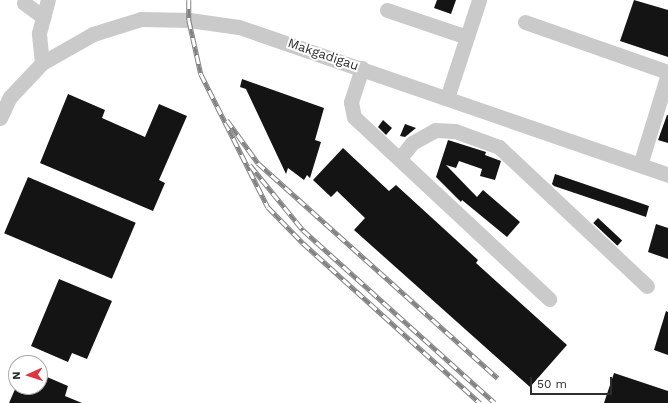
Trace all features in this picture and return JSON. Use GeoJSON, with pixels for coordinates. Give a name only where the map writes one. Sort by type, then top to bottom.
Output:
{"type":"FeatureCollection","features":[{"type":"Feature","properties":{"kind":"street"},"geometry":{"type":"LineString","coordinates":[[42,63],[39,33],[48,0]]}},
{"type":"Feature","properties":{"kind":"street"},"geometry":{"type":"LineString","coordinates":[[447,98],[479,0]]}},
{"type":"Feature","properties":{"kind":"street"},"geometry":{"type":"LineString","coordinates":[[24,3],[43,17]]}},
{"type":"Feature","properties":{"kind":"street"},"geometry":{"type":"LineString","coordinates":[[387,10],[467,37]]}},
{"type":"Feature","properties":{"kind":"street","name":"Makgadigau"},"geometry":{"type":"LineString","coordinates":[[0,118],[10,97],[42,63],[93,34],[141,20],[189,20],[239,27],[362,68],[668,175]]}},
{"type":"Feature","properties":{"kind":"street"},"geometry":{"type":"LineString","coordinates":[[525,22],[668,73],[640,165]]}},
{"type":"Feature","properties":{"kind":"street"},"geometry":{"type":"LineString","coordinates":[[362,68],[351,102],[354,117],[400,158],[549,299]]}},
{"type":"Feature","properties":{"kind":"street"},"geometry":{"type":"LineString","coordinates":[[400,158],[412,143],[435,130],[455,131],[499,147],[647,286]]}},
{"type":"Feature","properties":{"kind":"building"},"geometry":{"type":"Polygon","coordinates":[[[437,0],[456,0],[451,14],[434,8],[437,0]]]}},
{"type":"Feature","properties":{"kind":"building"},"geometry":{"type":"Polygon","coordinates":[[[634,0],[668,10],[668,57],[620,41],[634,0]]]}},
{"type":"Feature","properties":{"kind":"building"},"geometry":{"type":"Polygon","coordinates":[[[242,79],[324,108],[315,140],[321,142],[310,178],[307,175],[304,180],[288,168],[286,174],[246,89],[240,87],[242,79]]]}},
{"type":"Feature","properties":{"kind":"building"},"geometry":{"type":"Polygon","coordinates":[[[68,94],[105,110],[102,118],[145,137],[159,104],[187,116],[159,180],[165,183],[153,211],[40,163],[68,94]]]}},
{"type":"Feature","properties":{"kind":"building"},"geometry":{"type":"Polygon","coordinates":[[[668,115],[668,143],[658,140],[668,115]]]}},
{"type":"Feature","properties":{"kind":"building"},"geometry":{"type":"Polygon","coordinates":[[[383,120],[392,128],[386,135],[378,127],[383,120]]]}},
{"type":"Feature","properties":{"kind":"building"},"geometry":{"type":"Polygon","coordinates":[[[405,124],[416,128],[405,137],[400,136],[405,124]]]}},
{"type":"Feature","properties":{"kind":"building"},"geometry":{"type":"Polygon","coordinates":[[[448,140],[486,152],[485,155],[501,161],[495,180],[480,176],[482,169],[459,161],[456,168],[446,165],[477,197],[483,190],[520,222],[507,237],[462,200],[461,202],[436,177],[448,140]]]}},
{"type":"Feature","properties":{"kind":"building"},"geometry":{"type":"Polygon","coordinates":[[[343,148],[389,191],[396,185],[478,260],[476,263],[567,345],[530,387],[354,230],[365,218],[337,191],[331,197],[313,180],[343,148]]]}},
{"type":"Feature","properties":{"kind":"building"},"geometry":{"type":"Polygon","coordinates":[[[555,174],[649,206],[646,217],[554,186],[552,184],[555,174]]]}},
{"type":"Feature","properties":{"kind":"building"},"geometry":{"type":"Polygon","coordinates":[[[28,177],[136,223],[112,279],[4,233],[28,177]]]}},
{"type":"Feature","properties":{"kind":"building"},"geometry":{"type":"Polygon","coordinates":[[[598,218],[622,241],[617,246],[593,223],[598,218]]]}},
{"type":"Feature","properties":{"kind":"building"},"geometry":{"type":"Polygon","coordinates":[[[656,224],[668,228],[668,259],[648,252],[656,224]]]}},
{"type":"Feature","properties":{"kind":"building"},"geometry":{"type":"Polygon","coordinates":[[[59,279],[112,301],[87,359],[72,353],[68,362],[31,346],[59,279]]]}},
{"type":"Feature","properties":{"kind":"building"},"geometry":{"type":"Polygon","coordinates":[[[666,311],[668,312],[668,355],[654,350],[666,311]]]}},
{"type":"Feature","properties":{"kind":"building"},"geometry":{"type":"Polygon","coordinates":[[[614,373],[668,391],[668,403],[604,403],[614,373]]]}},
{"type":"Feature","properties":{"kind":"building"},"geometry":{"type":"Polygon","coordinates":[[[48,377],[68,386],[65,396],[82,403],[9,403],[12,395],[48,395],[48,377]]]}},
{"type":"Feature","properties":{"kind":"railway"},"geometry":{"type":"LineString","coordinates":[[189,0],[189,20],[201,74],[268,207],[303,243],[480,403]]}},
{"type":"Feature","properties":{"kind":"railway"},"geometry":{"type":"LineString","coordinates":[[227,120],[258,163],[498,378]]}},
{"type":"Feature","properties":{"kind":"railway"},"geometry":{"type":"LineString","coordinates":[[250,165],[303,230],[495,403]]}}]}
